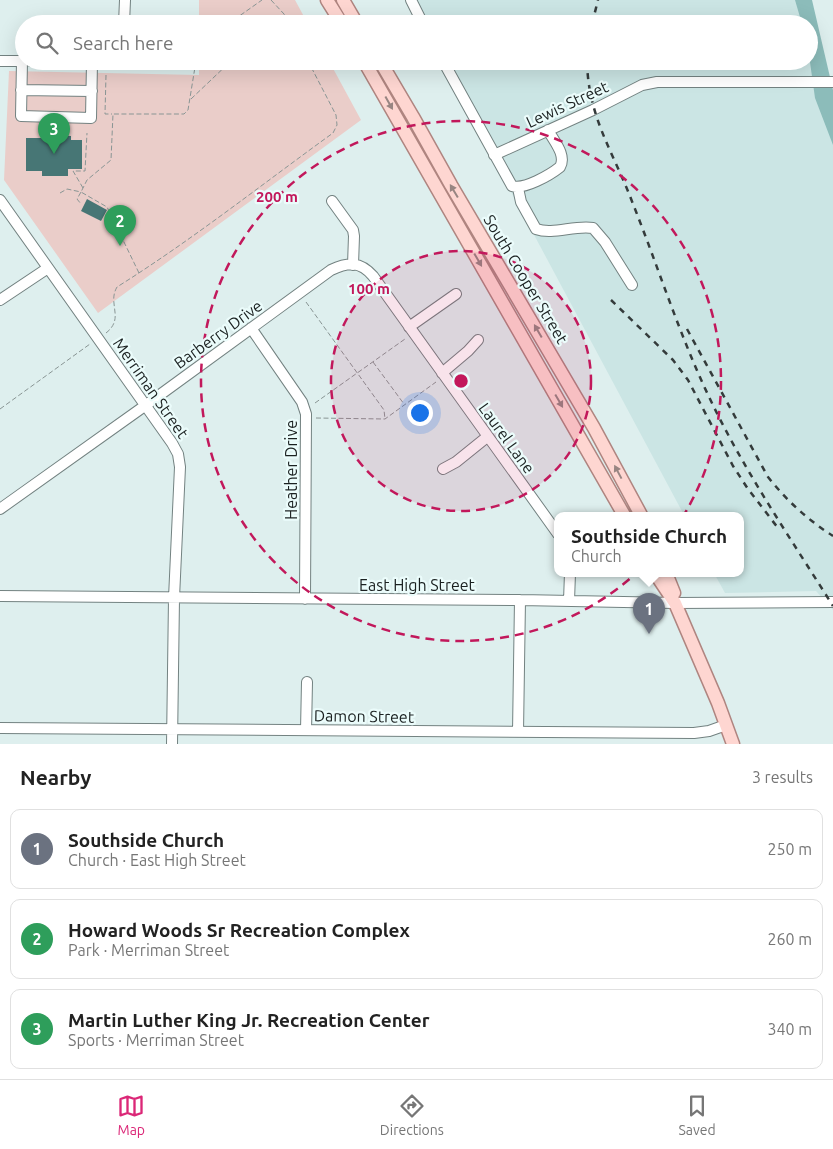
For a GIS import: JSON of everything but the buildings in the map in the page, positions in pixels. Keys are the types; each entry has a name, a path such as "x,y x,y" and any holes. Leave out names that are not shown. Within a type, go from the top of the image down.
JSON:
{"main road":[{"path":"327,0 336,15"},
{"path":"343,0 352,15"},
{"name":"South Cooper Street","path":"369,70 622,512"},
{"name":"South Cooper Street","path":"385,70 451,186 594,428 639,512"},
{"path":"658,577 675,603 733,744"},
{"path":"668,577 673,589 675,603"}],"street":[{"path":"124,15 125,0"},
{"path":"411,0 418,15"},
{"path":"0,61 15,61"},
{"path":"24,70 21,90 21,116 92,118 92,70"},
{"path":"448,70 512,186 518,188 530,184 557,170 562,164 560,152 548,130"},
{"name":"Lewis Street","path":"494,155 593,110 642,85 657,82 833,82"},
{"path":"21,90 92,91"},
{"path":"518,188 521,202 536,230 543,232 582,227 593,228 605,242 632,285"},
{"name":"Merriman Street","path":"0,200 146,405 178,454 180,467 174,598 172,744"},
{"path":"332,201 352,230 356,265"},
{"name":"Barberry Drive","path":"0,509 331,270 343,264 356,265"},
{"name":"Laurel Lane","path":"356,265 373,276 554,529"},
{"path":"0,300 48,268"},
{"path":"409,328 456,294"},
{"name":"Heather Drive","path":"251,328 302,402 306,414 306,599"},
{"path":"442,373 478,340"},
{"path":"443,468 456,462 487,437"},
{"path":"569,601 570,577"},
{"name":"East High Street","path":"0,596 675,603 833,602"},
{"path":"518,732 520,600"},
{"path":"306,730 307,682"},
{"name":"Damon Street","path":"0,728 694,733 709,731 726,725"}],"path":[{"path":"241,15 262,0"},
{"path":"271,0 284,15"},
{"path":"106,75 105,114 184,114 188,110 194,70"},
{"path":"190,100 222,70"},
{"path":"108,331 116,320 114,293 117,287 189,240 232,206 333,133 337,124 336,115 313,70"},
{"path":"81,204 77,199 80,192 91,176 111,160 113,114"},
{"path":"83,188 73,171 85,171 86,132"},
{"path":"60,193 67,189 80,192 107,207 139,273"},
{"path":"306,302 384,410 385,419"},
{"path":"315,403 405,339"},
{"path":"0,409 90,344"},
{"path":"373,362 405,405"},
{"path":"316,418 385,419 436,382"}],"shaded area":[{"path":"199,0 295,0 303,15 199,15"},
{"path":"409,0 797,0 801,15 416,15"},
{"path":"818,69 833,118 833,610 816,591 725,593 716,577 744,577 744,512 682,512 446,70"},
{"path":"199,70 334,70 361,120 98,313 4,180 9,71 199,75"}],"water":[{"path":"795,0 812,0 816,15 799,15"},
{"path":"818,26 833,90 833,145 815,98 811,70 818,70"}],"railway":[{"path":"594,15 598,0"},
{"path":"587,70 592,100 603,135 626,186 700,377 738,454 833,606"},
{"path":"611,300 673,360 688,380 733,466 778,528"},
{"path":"687,329 768,477 798,510 833,536"}],"place":[{"name":"Martin Luther King Jr. Recreation Center","path":"54,154"},
{"name":"Howard Woods Sr Recreation Complex","path":"120,246"},
{"name":"Southside Church","path":"649,634"}]}
